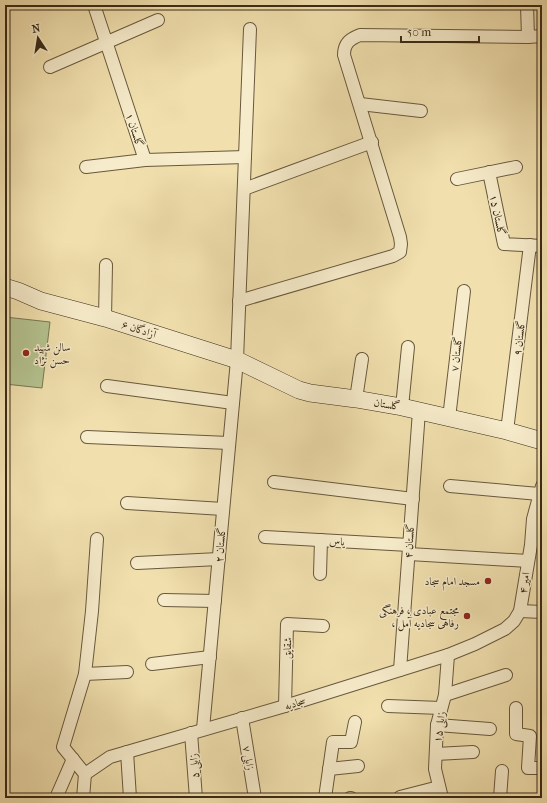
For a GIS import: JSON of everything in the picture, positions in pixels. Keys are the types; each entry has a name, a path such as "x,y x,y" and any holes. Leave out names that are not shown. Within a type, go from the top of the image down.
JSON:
{"street":[{"name":"گلستان ۱","path":"94,5 145,160 245,157"},
{"path":"527,5 528,37"},
{"path":"50,67 158,20"},
{"path":"237,360 250,29"},
{"path":"239,301 393,256 400,252 400,238 344,54 344,49 347,43 360,35 542,36"},
{"path":"360,104 421,112"},
{"path":"244,188 372,142"},
{"path":"86,167 145,160"},
{"path":"457,179 516,167"},
{"name":"گلستان ۱۵","path":"489,172 504,244 536,245"},
{"name":"گلستان ۹","path":"507,431 536,245"},
{"path":"105,318 106,264"},
{"name":"آزادگان ۶","path":"5,287 41,301 105,318 237,360"},
{"name":"گلستان ۷","path":"449,418 464,291"},
{"name":"آزادگان ۶","path":"5,298 16,301 41,301"},
{"path":"402,407 408,347"},
{"path":"356,399 362,359"},
{"name":"گلستان","path":"237,360 298,390 402,407 507,431 542,441"},
{"name":"گلستان ۲","path":"203,729 237,360"},
{"path":"107,386 233,403"},
{"name":"گلستان ۴","path":"400,670 419,411"},
{"path":"87,437 229,443"},
{"path":"274,482 412,499"},
{"path":"450,486 540,490"},
{"name":"امیر ۴","path":"505,629 514,621 520,611 528,561 537,546 533,519 540,490"},
{"path":"127,504 223,509"},
{"name":"یاس","path":"265,537 321,540 528,561"},
{"path":"83,798 85,774 63,747 85,674 92,611 97,539"},
{"path":"320,574 321,540"},
{"path":"136,563 219,560"},
{"path":"164,600 215,601"},
{"path":"520,611 542,612"},
{"name":"شقایق","path":"285,706 287,624 323,626"},
{"name":"سجادیه","path":"85,774 110,757 285,706 448,655 505,629"},
{"name":"زابلی ۱۵","path":"440,793 435,769 437,725 445,695 448,655"},
{"path":"152,664 210,657"},
{"path":"85,674 127,672"},
{"path":"445,695 506,675"},
{"path":"388,706 441,708"},
{"path":"516,708 516,734 530,736 528,768 542,768"},
{"name":"زابلی ۷","path":"242,718 255,798"},
{"path":"325,798 333,742 351,742 355,722"},
{"path":"437,725 490,729"},
{"name":"زابلی ۵","path":"191,733 196,798"},
{"path":"127,752 130,798"},
{"path":"436,754 473,752"},
{"path":"56,798 73,759"},
{"path":"329,769 358,766"},
{"path":"500,798 502,771"},
{"path":"400,797 440,793"}],"green space":[{"name":"سالن شهید حسن نژاد","path":"5,317 50,322 42,388 5,384"}],"place":[{"name":"سالن شهید حسن نژاد","path":"26,353"},
{"name":"مسجد امام سجاد","path":"488,581"},
{"name":"مجتمع عبادی ، فرهنگی ، رفاهی سجادیه آمل","path":"467,616"}]}
